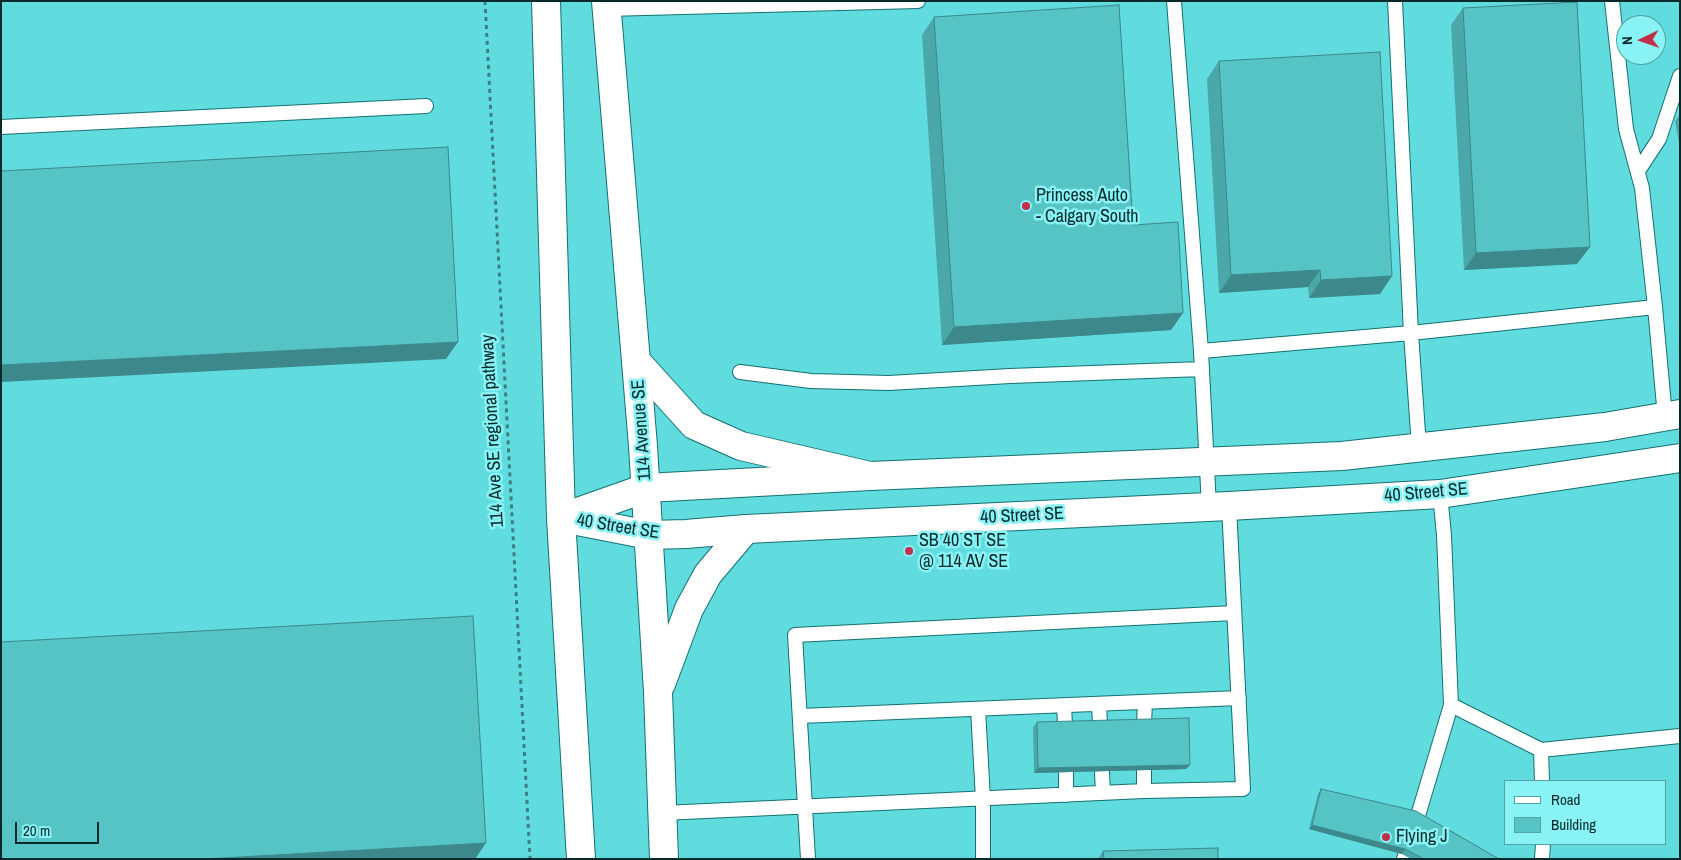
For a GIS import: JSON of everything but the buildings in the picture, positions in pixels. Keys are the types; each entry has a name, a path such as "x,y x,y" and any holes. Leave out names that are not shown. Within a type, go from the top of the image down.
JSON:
{"street":[{"path":"546,1 561,518 581,859"},
{"name":"114 Avenue SE","path":"606,5 646,488 658,692 664,859"},
{"path":"637,362 694,425 741,446 870,476"},
{"name":"40 Street SE","path":"561,518 646,488 870,476 1342,456 1605,427 1673,415"},
{"name":"40 Street SE","path":"561,518 649,535 1219,506 1440,494 1680,458"},
{"path":"658,692 689,609 708,574 746,529"}],"lane":[{"path":"606,5 918,1"},
{"path":"662,813 1066,794 1243,788 1234,614 1219,506 1207,462 1201,351 1174,1"},
{"path":"1395,1 1410,333 1419,447"},
{"path":"1612,1 1626,129 1642,188 1655,307 1673,415"},
{"path":"1638,171 1659,139 1680,76"},
{"path":"1,126 426,106"},
{"path":"1201,351 1410,333 1655,307"},
{"path":"740,372 811,381 889,383 1010,376 1202,369"},
{"path":"1417,818 1450,705 1444,535 1440,494"},
{"path":"808,859 795,635 1234,614"},
{"path":"800,716 1239,698"},
{"path":"1144,724 1145,702"},
{"path":"1099,704 1100,725"},
{"path":"1064,705 1065,726"},
{"path":"1450,705 1541,750 1680,736"},
{"path":"978,709 983,799 983,859"},
{"path":"1541,750 1542,780"},
{"path":"1144,770 1144,791"},
{"path":"1066,772 1066,794"},
{"path":"1102,772 1103,793"},
{"path":"1542,859 1543,845"}],"path":[{"name":"114 Ave SE regional pathway","path":"485,1 530,859"}],"shaded area":[{"path":"1,1 1680,1 1680,859 1,859"}],"place":[{"name":"Princess Auto - Calgary South","path":"1026,206"},
{"name":"SB 40 ST SE @ 114 AV SE","path":"909,551"},
{"name":"Flying J","path":"1386,837"}]}
